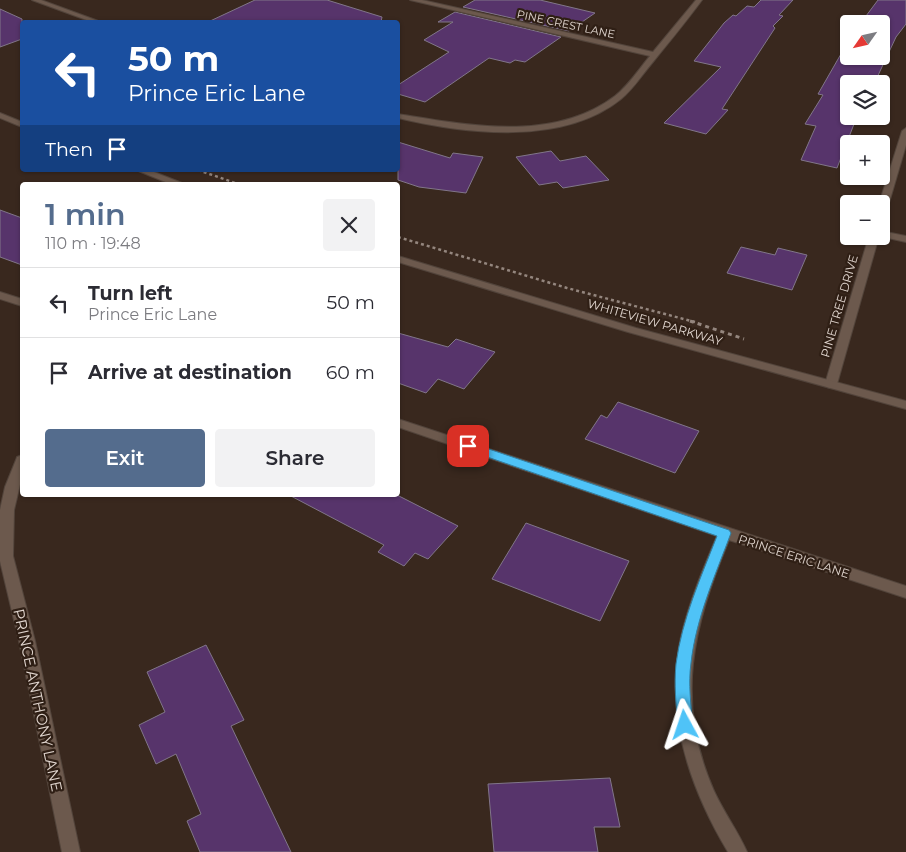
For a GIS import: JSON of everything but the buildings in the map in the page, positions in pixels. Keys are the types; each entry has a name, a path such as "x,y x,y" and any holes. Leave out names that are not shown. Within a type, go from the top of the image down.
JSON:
{"street":[{"path":"35,0 91,20"},
{"name":"PINE CREST LANE","path":"413,0 656,55"},
{"path":"400,116 443,126 480,130 520,129 561,122 588,114 610,103 630,85 699,0"},
{"path":"0,116 20,124"},
{"path":"886,195 906,131"},
{"path":"146,172 174,182"},
{"path":"890,236 906,239"},
{"name":"PINE TREE DRIVE","path":"830,384 871,245"},
{"name":"WHITEVIEW PARKWAY","path":"400,260 632,330 906,405"},
{"path":"0,295 20,301"},
{"name":"PRINCE ERIC LANE","path":"400,424 906,592"},
{"name":"PRINCE ANTHONY LANE","path":"20,465 12,487 7,510 6,556 27,641 71,852"},
{"path":"725,533 697,605 683,664 682,693 685,725 693,757 704,788 738,852"}],"path":[{"path":"204,172 232,182"},
{"path":"400,237 567,288 706,325 751,343"}],"route":[{"path":"468,446 725,533 697,605 688,636 683,664 682,693 685,725"}]}
